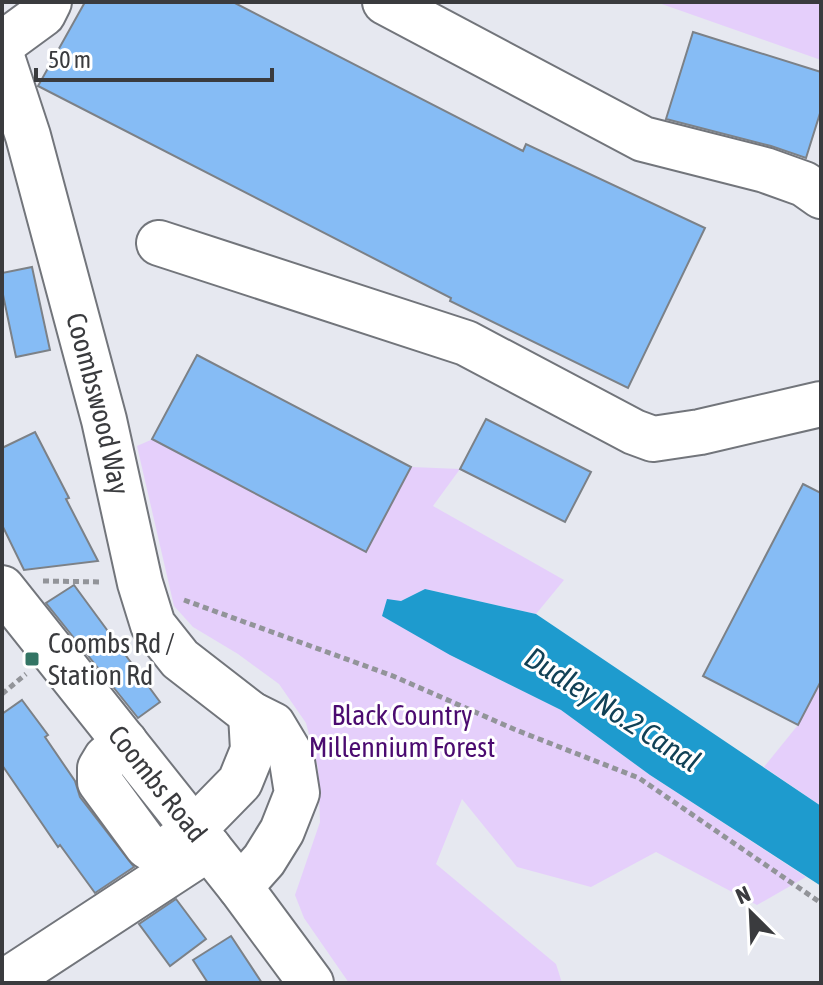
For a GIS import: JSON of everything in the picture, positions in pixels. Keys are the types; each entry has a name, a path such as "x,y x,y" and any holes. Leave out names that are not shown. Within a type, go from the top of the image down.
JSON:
{"street":[{"path":"2,44 43,14 49,2"},
{"path":"385,2 643,139 765,170 804,184 821,196"},
{"name":"Coombswood Way","path":"2,57 28,136 104,420 140,583 153,625 180,659 251,714 273,725 291,755 297,793 282,831 264,860 240,887"},
{"path":"159,243 466,343 634,432 653,439 700,432 821,404"},
{"name":"Coombs Road","path":"22,584 125,742 240,887 311,983"},
{"path":"9,983 12,977 202,839 240,782 253,750 251,714"}],"path":[{"path":"22,584 140,583 393,676 516,730 639,778 821,903"}],"green space":[{"path":"656,2 821,2 821,60"},
{"name":"Black Country Millennium Forest","path":"153,439 366,552 411,467 460,469 433,506 564,580 536,614 425,589 401,601 450,655 561,710 650,775 806,877 757,905 656,852 591,887 517,867 462,799 436,864 556,964 562,983 349,983 304,918 295,895 320,822 318,768 306,723 279,684 193,627 174,606 137,446"},
{"path":"821,681 821,806 764,767 798,725"}],"water":[{"name":"Dudley No.2 Canal","path":"425,589 536,614 821,806 821,886 650,775 561,710 450,655 382,616 387,599 401,601"}],"building":[{"path":"85,2 233,2 523,151 526,144 705,228 628,388 450,301 451,298 38,86"},
{"path":"693,32 821,72 821,110 806,158 666,119"},
{"path":"32,267 50,350 16,357 2,290 2,273"},
{"path":"197,355 411,467 366,552 152,439"},
{"path":"486,419 591,472 565,522 460,469"},
{"path":"35,432 98,561 24,570 2,525 2,448"},
{"path":"803,484 821,493 821,681 798,725 703,676"},
{"path":"74,585 160,702 138,718 46,603"},
{"path":"22,700 48,735 45,737 75,781 80,797 134,867 95,893 60,845 58,847 2,765 2,714"},
{"path":"176,899 206,939 170,966 139,924"},
{"path":"231,936 262,983 208,983 193,960"}],"place":[{"name":"Coombs Rd / Station Rd","path":"32,659"}]}
